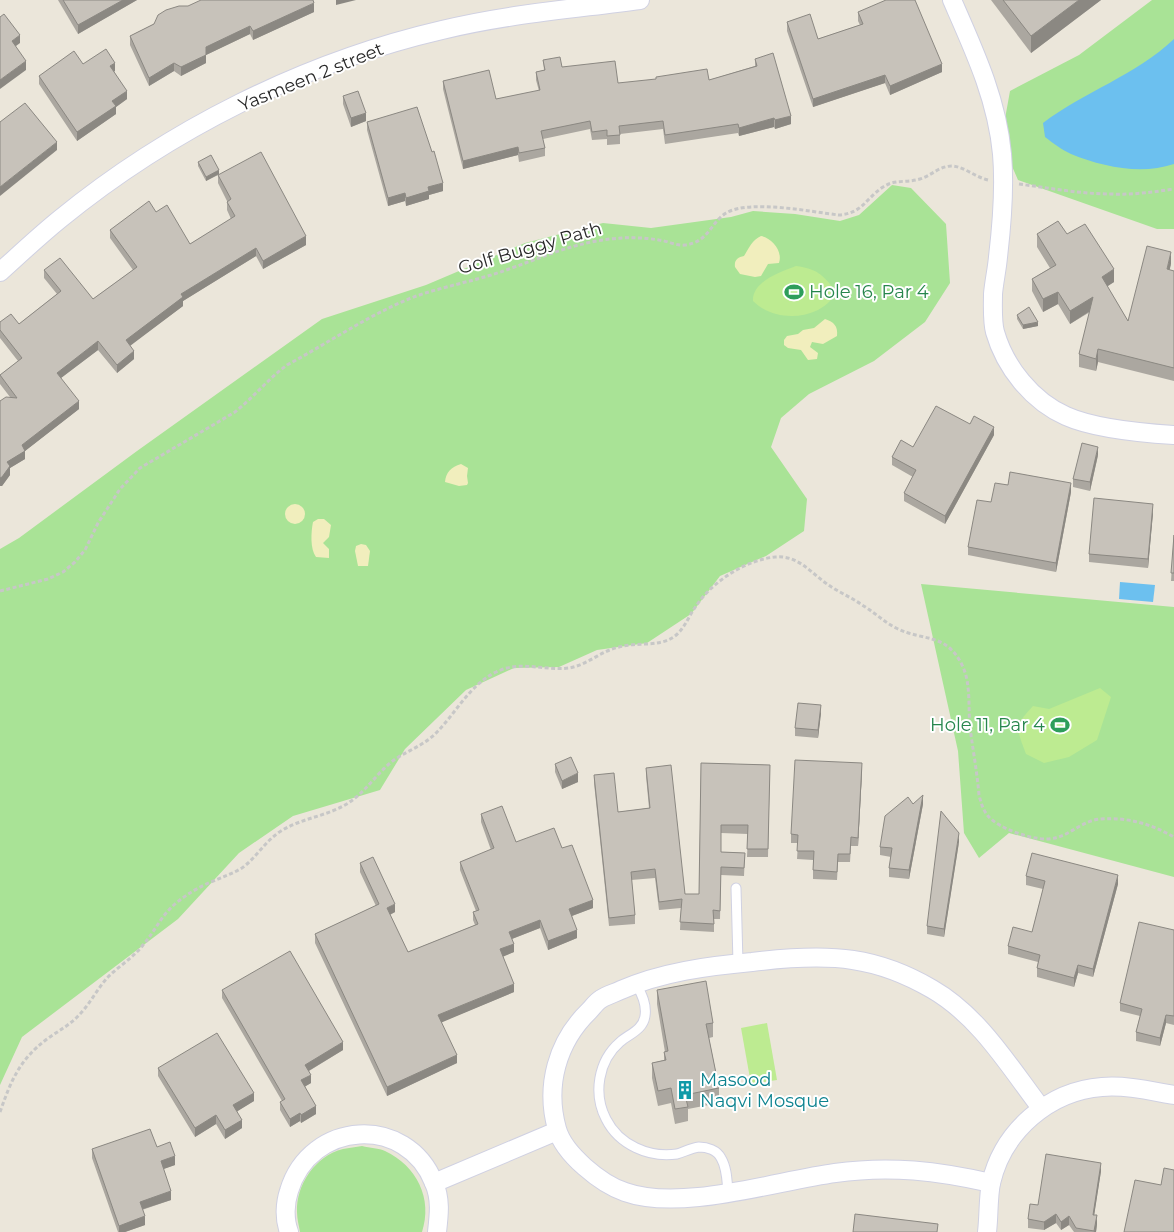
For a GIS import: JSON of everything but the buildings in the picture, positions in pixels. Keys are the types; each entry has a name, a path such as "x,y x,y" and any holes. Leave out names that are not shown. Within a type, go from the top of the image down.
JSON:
{"street":[{"name":"Yasmeen 2 street","path":"0,272 60,219 146,157 239,105 287,82 387,45 441,30 541,11 640,0"},
{"path":"952,0 982,68 991,95 1002,153 1004,182 1002,219 993,293 994,331 1009,366 1034,395 1066,416 1102,426 1174,436"},
{"path":"991,1183 953,1174 914,1169 875,1169 836,1172 685,1198 654,1199 624,1192 597,1177 574,1157 557,1132 551,1095 558,1058 575,1025 601,998 636,983 678,972 738,963 812,958 854,960 895,971 933,990 967,1015 995,1047 1041,1108"},
{"path":"987,1232 991,1183 1002,1153 1018,1128 1041,1108 1068,1094 1102,1087 1129,1088 1174,1095"},
{"path":"434,1183 557,1132"},
{"path":"289,1232 286,1201 293,1177 308,1156 328,1142 353,1134 378,1136 402,1145 421,1161 434,1183 440,1208 436,1232"}],"lane":[{"path":"736,888 738,963"},
{"path":"636,983 643,998 645,1016 642,1024 636,1031 619,1042 606,1059 599,1079 599,1100 606,1120 619,1137 636,1149 656,1155 678,1154 697,1147 715,1151 721,1157 724,1165 728,1192"}],"path":[{"name":"Golf Buggy Path","path":"0,591 48,580 62,572 75,562 85,550 98,523 120,489 140,468 236,412 246,404 264,383 287,364 380,313 410,299 457,283 496,274 538,256 585,243 623,238 662,240 673,244 697,242 707,235 719,218 735,210 770,207 838,215 847,214 863,207 881,188 889,184 921,179 943,167 961,168 985,179 1068,191 1137,194 1174,189"},
{"path":"0,1112 9,1085 25,1059 37,1047 73,1021 82,1012 103,983 142,947 157,923 177,902 201,886 244,866 266,842 291,825 334,811 357,797 384,768 434,735 485,678 506,668 517,666 575,667 608,650 621,646 634,643 659,643 670,640 679,632 700,600 718,581 740,568 774,557 798,561 829,586 889,624 901,630 939,640 949,648 963,668 967,680 970,728 979,795 984,810 994,822 1004,828 1048,840 1064,835 1084,822 1113,818 1147,824 1174,837"}],"green space":[{"path":"1152,0 1174,0 1174,229 1157,229 1018,180 1001,141 1010,91 1079,55"},
{"path":"892,185 911,188 946,224 950,283 925,322 874,361 809,394 781,418 771,447 807,499 804,531 766,556 720,576 691,614 647,643 597,650 559,667 514,668 466,690 405,749 380,790 293,816 239,853 178,919 22,1037 0,1085 0,549 19,538 322,319 426,285 525,243 603,223 651,228 731,217 753,211 795,214 840,221 859,215"},
{"name":"Hole 16, Par 4","path":"796,266 819,273 835,290 832,299 827,304 810,313 784,316 768,311 753,301 757,288 762,283 776,274"},
{"path":"921,584 1174,607 1174,877 1009,833 979,858 964,833 958,751"},
{"name":"Hole 11, Par 4","path":"1100,688 1111,697 1097,740 1069,757 1044,763 1026,754 1020,739 1019,729 1022,719 1033,706 1049,709"},
{"path":"767,1023 777,1080 751,1084 741,1028"},
{"path":"362,1146 380,1149 396,1157 414,1175 424,1196 425,1220 422,1232 300,1232 297,1215 298,1202 300,1192 309,1173 324,1158 333,1153 343,1149"}],"sand":[{"path":"761,236 769,239 776,246 780,258 779,263 768,264 761,276 755,277 740,274 735,267 736,261 744,256 753,242"},
{"path":"825,319 835,325 837,336 823,344 812,342 810,347 818,353 817,359 808,360 801,350 788,348 784,345 784,340 787,336 814,328"},
{"path":"461,464 468,468 467,485 459,486 445,482 450,470"},
{"path":"295,504 302,507 305,514 302,521 295,524 288,521 285,514 288,507"},
{"path":"318,519 324,519 331,525 329,537 323,543 329,549 329,558 316,557 314,554 311,535 313,522"},
{"path":"366,545 370,551 368,566 358,566 355,551 356,546"}],"water":[{"path":"1174,39 1174,164 1148,169 1109,166 1071,154 1045,137 1043,123 1075,102 1143,63"},
{"path":"1120,582 1155,585 1153,602 1119,599"}],"place":[{"name":"Hole 16, Par 4","path":"794,292"},
{"name":"Hole 11, Par 4","path":"1060,725"},
{"name":"Masood Naqvi Mosque","path":"685,1090"}]}
